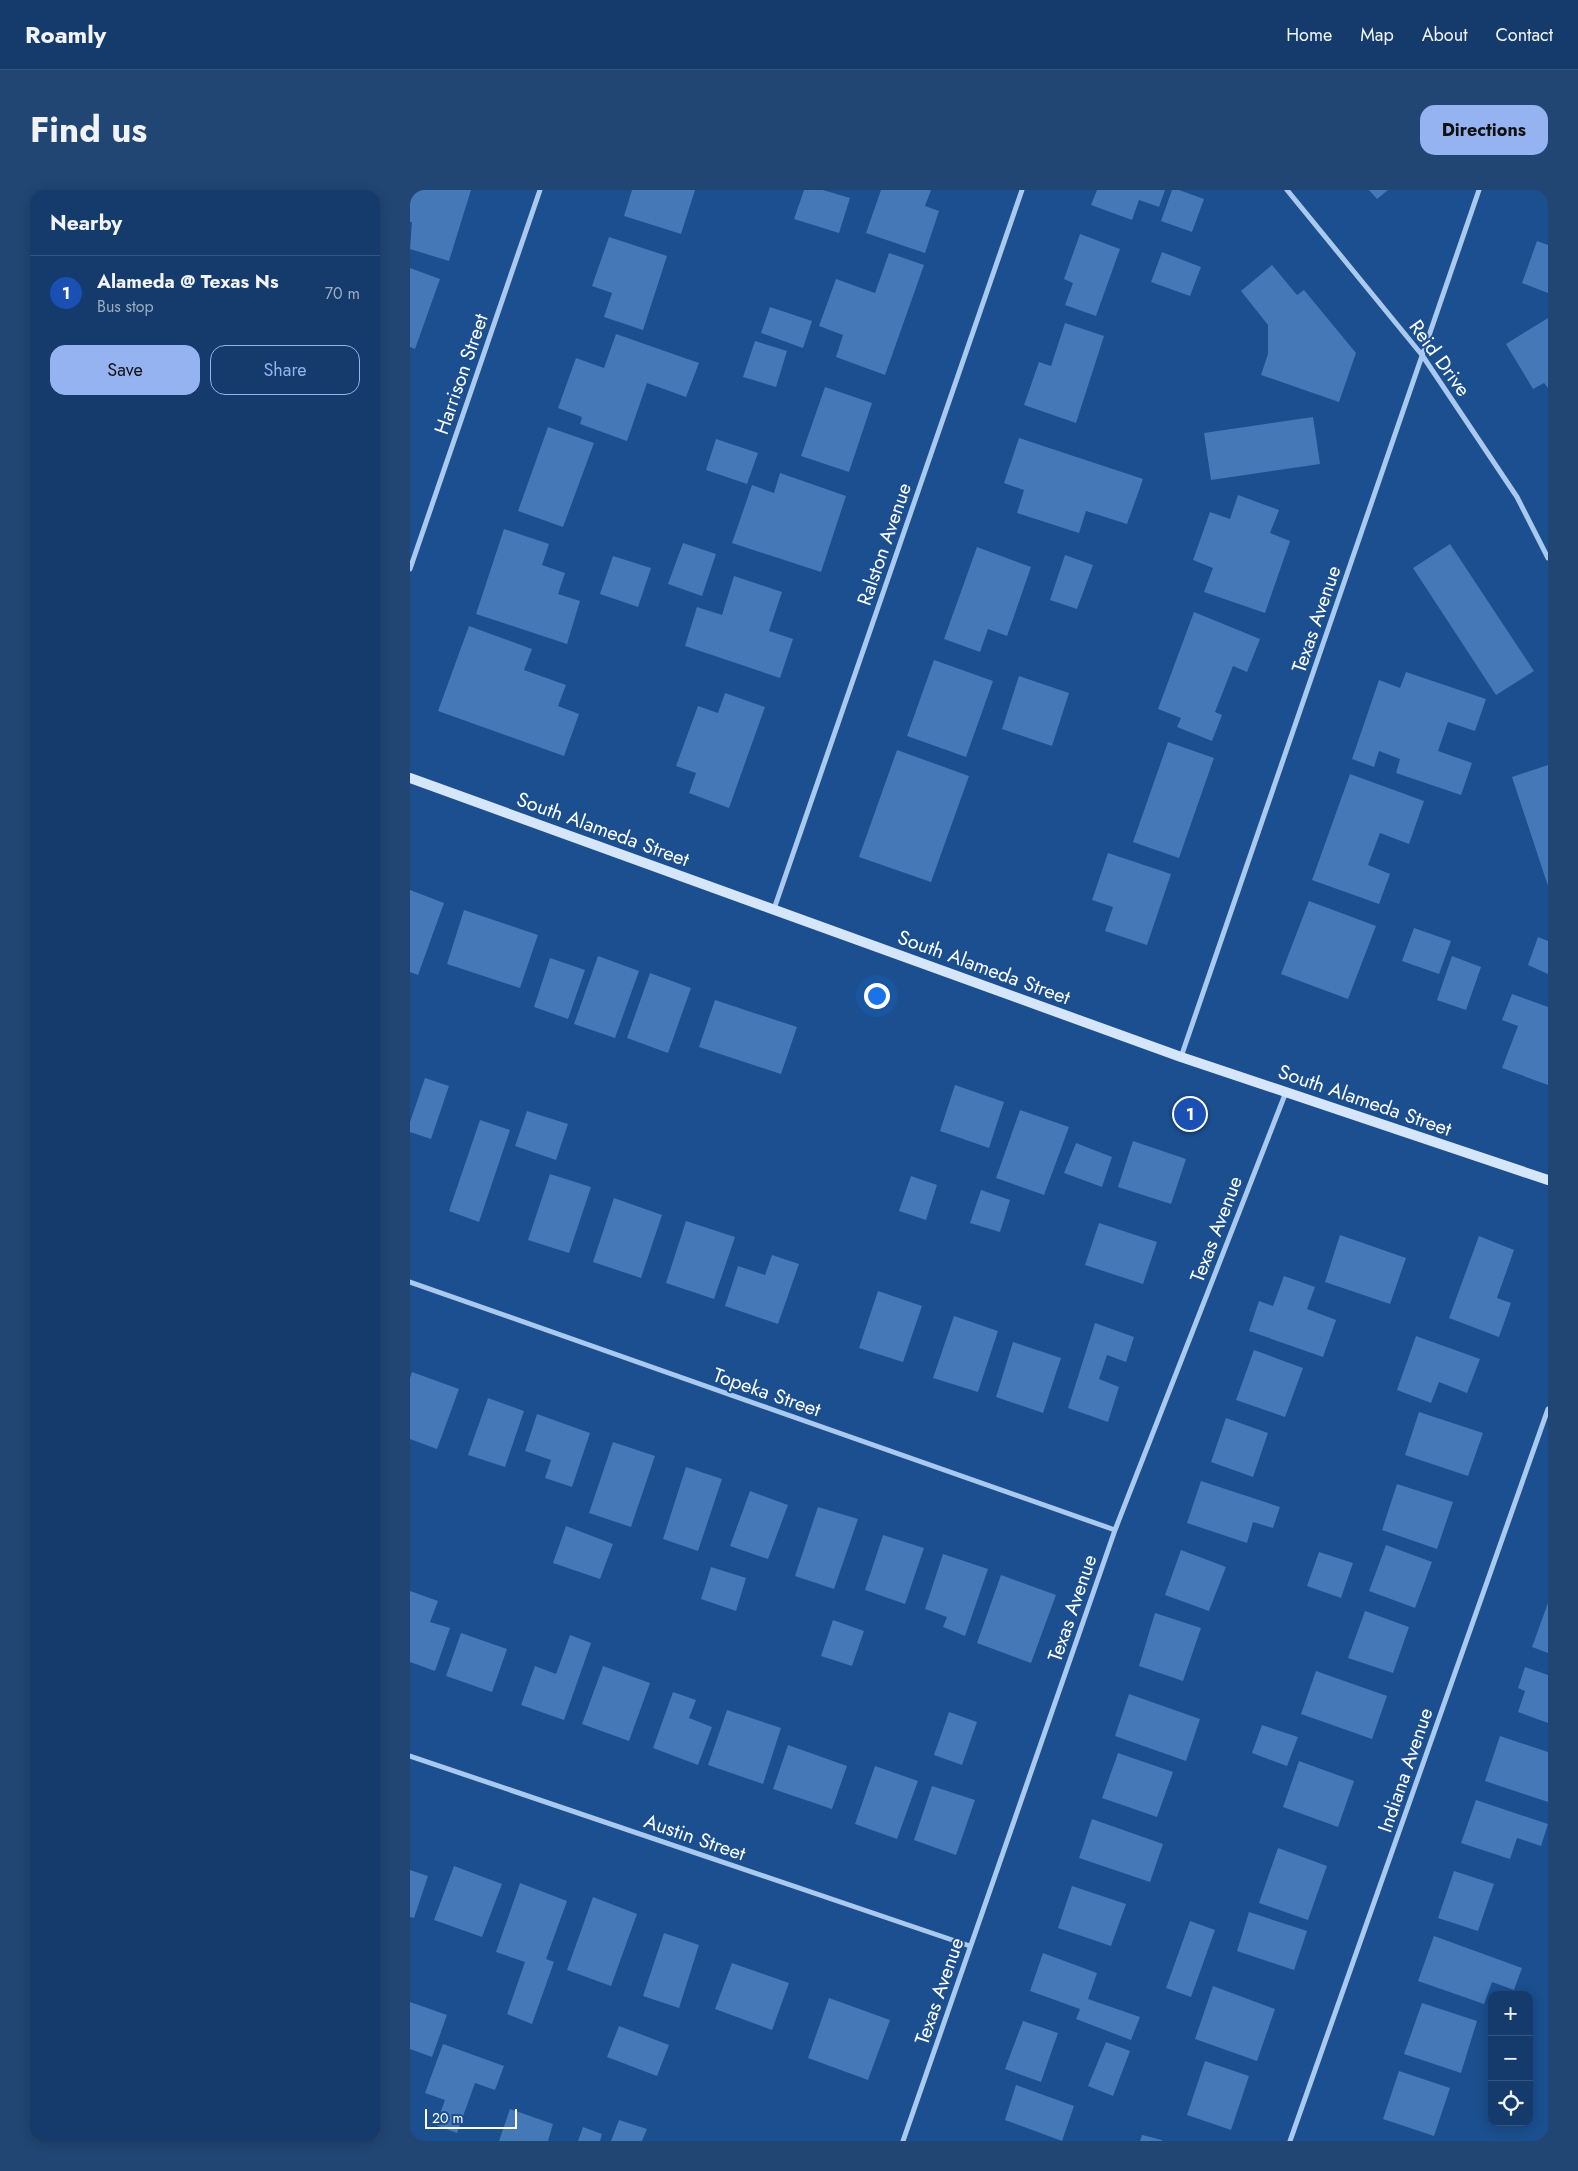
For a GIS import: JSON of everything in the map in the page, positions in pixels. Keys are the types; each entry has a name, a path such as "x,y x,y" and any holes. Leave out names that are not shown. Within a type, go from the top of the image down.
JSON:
{"main road":[{"name":"South Alameda Street","path":"410,778 1181,1057 1548,1180"}],"street":[{"name":"Harrison Street","path":"410,569 540,190"},
{"name":"Ralston Avenue","path":"774,909 1022,190"},
{"name":"Reid Drive","path":"1287,190 1422,355 1517,497 1548,558"},
{"name":"Texas Avenue","path":"1181,1057 1479,190"},
{"name":"Texas Avenue","path":"903,2141 1115,1530 1286,1092"},
{"name":"Topeka Street","path":"410,1282 1115,1530"},
{"name":"Indiana Avenue","path":"1290,2141 1548,1409"},
{"name":"Austin Street","path":"410,1756 970,1946"}],"building":[{"path":"410,190 471,190 449,261 410,249 412,222 410,222"},
{"path":"632,190 695,190 681,234 624,216"},
{"path":"804,190 823,190 850,198 839,233 794,219"},
{"path":"881,190 931,190 925,206 939,211 925,253 866,233"},
{"path":"1097,190 1165,190 1159,207 1139,200 1132,220 1091,205"},
{"path":"1172,190 1179,190 1204,199 1192,232 1161,221"},
{"path":"1369,190 1388,190 1377,199"},
{"path":"1080,234 1120,249 1096,316 1065,305 1073,283 1064,279"},
{"path":"609,237 667,256 643,330 604,317 612,293 592,286"},
{"path":"1537,241 1548,245 1548,293 1522,283"},
{"path":"1162,252 1201,267 1190,296 1151,282"},
{"path":"889,253 924,265 885,375 836,357 843,335 819,326 836,279 875,293"},
{"path":"1272,265 1297,295 1304,290 1356,353 1339,402 1261,375 1268,354 1268,325 1241,291"},
{"path":"410,268 440,279 415,349 410,347"},
{"path":"770,307 812,321 803,348 761,333"},
{"path":"1548,318 1548,388 1544,383 1533,389 1506,344"},
{"path":"1065,323 1104,336 1076,423 1024,405 1039,362 1051,366"},
{"path":"616,334 699,363 686,397 647,383 627,441 580,424 582,417 558,408 576,358 604,368"},
{"path":"755,341 787,351 776,387 743,377"},
{"path":"825,387 872,403 849,472 801,456"},
{"path":"1313,417 1320,464 1211,480 1204,433"},
{"path":"548,427 594,443 563,527 518,511"},
{"path":"1019,438 1143,479 1127,524 1086,511 1079,533 1017,513 1024,490 1004,483"},
{"path":"716,439 758,453 747,484 706,470"},
{"path":"780,473 846,496 821,572 732,543 752,485 774,493"},
{"path":"1238,495 1279,510 1270,533 1290,541 1265,613 1204,592 1213,568 1193,560 1210,512 1230,519"},
{"path":"504,529 549,544 542,565 565,573 558,594 580,601 567,644 476,614"},
{"path":"683,543 716,554 702,596 668,584"},
{"path":"1450,544 1534,671 1496,695 1413,568"},
{"path":"977,547 1031,567 1007,636 988,629 980,652 944,639"},
{"path":"1065,555 1093,565 1077,609 1050,600"},
{"path":"613,556 651,568 638,607 600,594"},
{"path":"734,576 782,592 769,631 793,639 780,678 685,646 697,607 722,615"},
{"path":"1194,612 1260,639 1247,672 1233,666 1215,712 1222,715 1212,741 1177,727 1181,718 1158,709"},
{"path":"469,626 532,649 524,670 566,685 558,706 579,714 564,756 438,711"},
{"path":"934,660 993,681 966,757 907,736"},
{"path":"1406,672 1486,699 1475,731 1448,722 1438,751 1472,763 1461,795 1396,773 1400,759 1379,751 1374,767 1352,759 1379,680 1400,688"},
{"path":"1019,676 1069,693 1052,746 1002,729"},
{"path":"725,693 765,707 729,808 689,793 696,773 676,766 698,706 718,713"},
{"path":"1168,742 1214,758 1179,858 1133,842"},
{"path":"897,750 969,776 931,882 859,857"},
{"path":"1548,765 1548,886 1512,777"},
{"path":"1350,774 1424,801 1409,844 1380,833 1368,865 1390,874 1379,904 1312,880"},
{"path":"1108,853 1171,874 1147,945 1105,931 1113,907 1092,900"},
{"path":"410,890 444,903 418,975 410,972"},
{"path":"1309,901 1376,926 1348,999 1281,974"},
{"path":"464,910 538,935 520,988 447,964"},
{"path":"1414,928 1451,941 1439,974 1402,961"},
{"path":"1538,937 1548,941 1548,974 1528,965"},
{"path":"598,956 639,971 615,1038 574,1024"},
{"path":"1452,956 1481,967 1466,1010 1437,1000"},
{"path":"550,958 585,970 568,1019 534,1007"},
{"path":"650,973 691,988 668,1053 627,1038"},
{"path":"1512,994 1548,1007 1548,1085 1502,1068 1518,1026 1502,1020"},
{"path":"715,1000 797,1027 781,1074 699,1047"},
{"path":"425,1078 449,1086 431,1139 410,1132 410,1122"},
{"path":"955,1085 1004,1102 989,1148 940,1131"},
{"path":"1020,1110 1069,1127 1044,1195 996,1178"},
{"path":"527,1111 568,1124 556,1160 515,1146"},
{"path":"480,1120 510,1130 479,1222 449,1211"},
{"path":"1133,1141 1186,1159 1171,1204 1118,1187"},
{"path":"1076,1143 1112,1157 1102,1187 1064,1173"},
{"path":"550,1174 591,1187 569,1253 528,1240"},
{"path":"911,1176 937,1185 926,1220 899,1211"},
{"path":"981,1190 1010,1200 1000,1232 970,1223"},
{"path":"614,1198 662,1215 641,1278 593,1262"},
{"path":"686,1221 735,1237 714,1299 666,1283"},
{"path":"1099,1223 1157,1242 1143,1284 1085,1265"},
{"path":"1340,1235 1406,1258 1390,1304 1325,1282"},
{"path":"1479,1236 1514,1250 1497,1298 1511,1303 1499,1337 1449,1318"},
{"path":"772,1255 799,1264 778,1324 725,1306 738,1266 765,1275"},
{"path":"1284,1276 1315,1287 1307,1309 1336,1320 1323,1357 1249,1331 1259,1301 1273,1306"},
{"path":"878,1291 922,1306 903,1362 859,1348"},
{"path":"954,1316 998,1331 978,1392 933,1378"},
{"path":"1095,1323 1134,1337 1126,1362 1107,1355 1099,1379 1119,1387 1108,1422 1068,1408"},
{"path":"1416,1336 1480,1359 1467,1393 1439,1382 1431,1403 1397,1390"},
{"path":"1013,1342 1061,1358 1043,1413 996,1397"},
{"path":"1254,1350 1303,1368 1285,1417 1236,1400"},
{"path":"412,1372 459,1389 437,1449 410,1439 410,1378"},
{"path":"488,1398 524,1411 505,1467 468,1455"},
{"path":"1419,1412 1483,1433 1468,1476 1405,1455"},
{"path":"537,1414 590,1433 572,1487 545,1478 551,1460 525,1451"},
{"path":"1226,1418 1268,1433 1253,1477 1211,1462"},
{"path":"613,1442 655,1456 631,1527 589,1513"},
{"path":"686,1467 722,1479 698,1551 663,1539"},
{"path":"1201,1481 1280,1507 1273,1528 1253,1522 1247,1543 1187,1523"},
{"path":"1397,1484 1453,1502 1437,1549 1382,1530"},
{"path":"750,1491 788,1505 768,1559 730,1546"},
{"path":"818,1507 858,1519 834,1589 795,1576"},
{"path":"566,1526 613,1544 600,1579 553,1563"},
{"path":"883,1535 924,1548 905,1604 865,1590"},
{"path":"1386,1545 1432,1562 1415,1608 1369,1591"},
{"path":"1181,1550 1226,1567 1209,1611 1165,1595"},
{"path":"1319,1552 1353,1563 1341,1598 1307,1586"},
{"path":"943,1554 988,1569 965,1636 943,1627 947,1617 925,1609"},
{"path":"711,1567 746,1578 736,1611 701,1599"},
{"path":"1001,1575 1056,1595 1031,1663 977,1643"},
{"path":"410,1591 438,1601 430,1622 450,1628 435,1671 410,1662"},
{"path":"1548,1603 1548,1653 1532,1647"},
{"path":"1365,1611 1409,1627 1393,1673 1348,1658"},
{"path":"1155,1613 1201,1628 1183,1681 1139,1666"},
{"path":"833,1620 864,1631 852,1666 821,1656"},
{"path":"461,1633 507,1649 492,1692 446,1676"},
{"path":"570,1635 591,1643 564,1720 521,1705 535,1666 556,1674"},
{"path":"603,1666 650,1683 629,1741 582,1724"},
{"path":"1525,1667 1548,1675 1548,1723 1518,1712 1525,1691 1518,1688"},
{"path":"1316,1671 1387,1696 1372,1739 1301,1714"},
{"path":"673,1692 696,1700 689,1718 712,1727 698,1765 653,1748"},
{"path":"1129,1694 1200,1719 1186,1761 1115,1736"},
{"path":"727,1710 781,1728 763,1784 708,1765"},
{"path":"949,1712 977,1722 962,1765 934,1755"},
{"path":"1262,1725 1298,1737 1287,1766 1252,1753"},
{"path":"1500,1736 1548,1752 1548,1802 1485,1781"},
{"path":"788,1745 847,1766 832,1809 773,1789"},
{"path":"1118,1753 1173,1772 1157,1817 1102,1798"},
{"path":"1299,1761 1354,1781 1338,1827 1283,1807"},
{"path":"875,1766 918,1781 897,1839 855,1824"},
{"path":"932,1786 975,1800 956,1855 914,1840"},
{"path":"1476,1800 1548,1824 1541,1846 1517,1838 1510,1859 1461,1843"},
{"path":"1092,1819 1163,1844 1150,1882 1079,1858"},
{"path":"1278,1848 1327,1866 1308,1920 1259,1903"},
{"path":"454,1866 502,1884 482,1937 434,1920"},
{"path":"410,1870 428,1876 414,1918 410,1917"},
{"path":"1454,1871 1494,1884 1478,1931 1438,1918"},
{"path":"520,1883 567,1901 546,1959 554,1962 532,2024 507,2014 525,1962 496,1952"},
{"path":"1072,1886 1126,1904 1111,1946 1058,1928"},
{"path":"593,1897 637,1914 611,1986 567,1970"},
{"path":"1249,1912 1307,1931 1294,1970 1237,1951"},
{"path":"1190,1921 1215,1930 1191,1997 1166,1988"},
{"path":"664,1933 699,1945 679,2008 643,1996"},
{"path":"1434,1936 1522,1968 1514,1990 1492,1982 1484,2004 1418,1981"},
{"path":"1043,1953 1097,1973 1088,1999 1140,2017 1131,2040 1076,2019 1080,2009 1030,1991"},
{"path":"732,1963 789,1983 772,2030 715,2009"},
{"path":"1213,1986 1275,2009 1257,2061 1195,2039"},
{"path":"829,1998 890,2020 868,2080 808,2058"},
{"path":"410,2002 447,2015 432,2057 410,2049"},
{"path":"1422,2003 1477,2021 1461,2073 1404,2054"},
{"path":"1023,2021 1058,2033 1041,2082 1005,2069"},
{"path":"619,2026 669,2045 657,2076 607,2057"},
{"path":"1106,2042 1130,2051 1113,2096 1088,2086"},
{"path":"443,2044 504,2066 495,2090 475,2083 457,2133 436,2125 445,2100 425,2093"},
{"path":"1205,2061 1249,2076 1231,2130 1187,2115"},
{"path":"1399,2071 1450,2088 1434,2136 1383,2119"},
{"path":"1016,2085 1074,2106 1062,2141 1005,2120"},
{"path":"510,2109 553,2124 548,2141 499,2141"},
{"path":"619,2120 647,2129 642,2141 611,2141"},
{"path":"583,2127 602,2134 600,2141 578,2141"},
{"path":"1142,2135 1162,2140 1162,2141 1140,2141"}],"place":[{"name":"Alameda @ Texas Ns","path":"1190,1114"}]}
